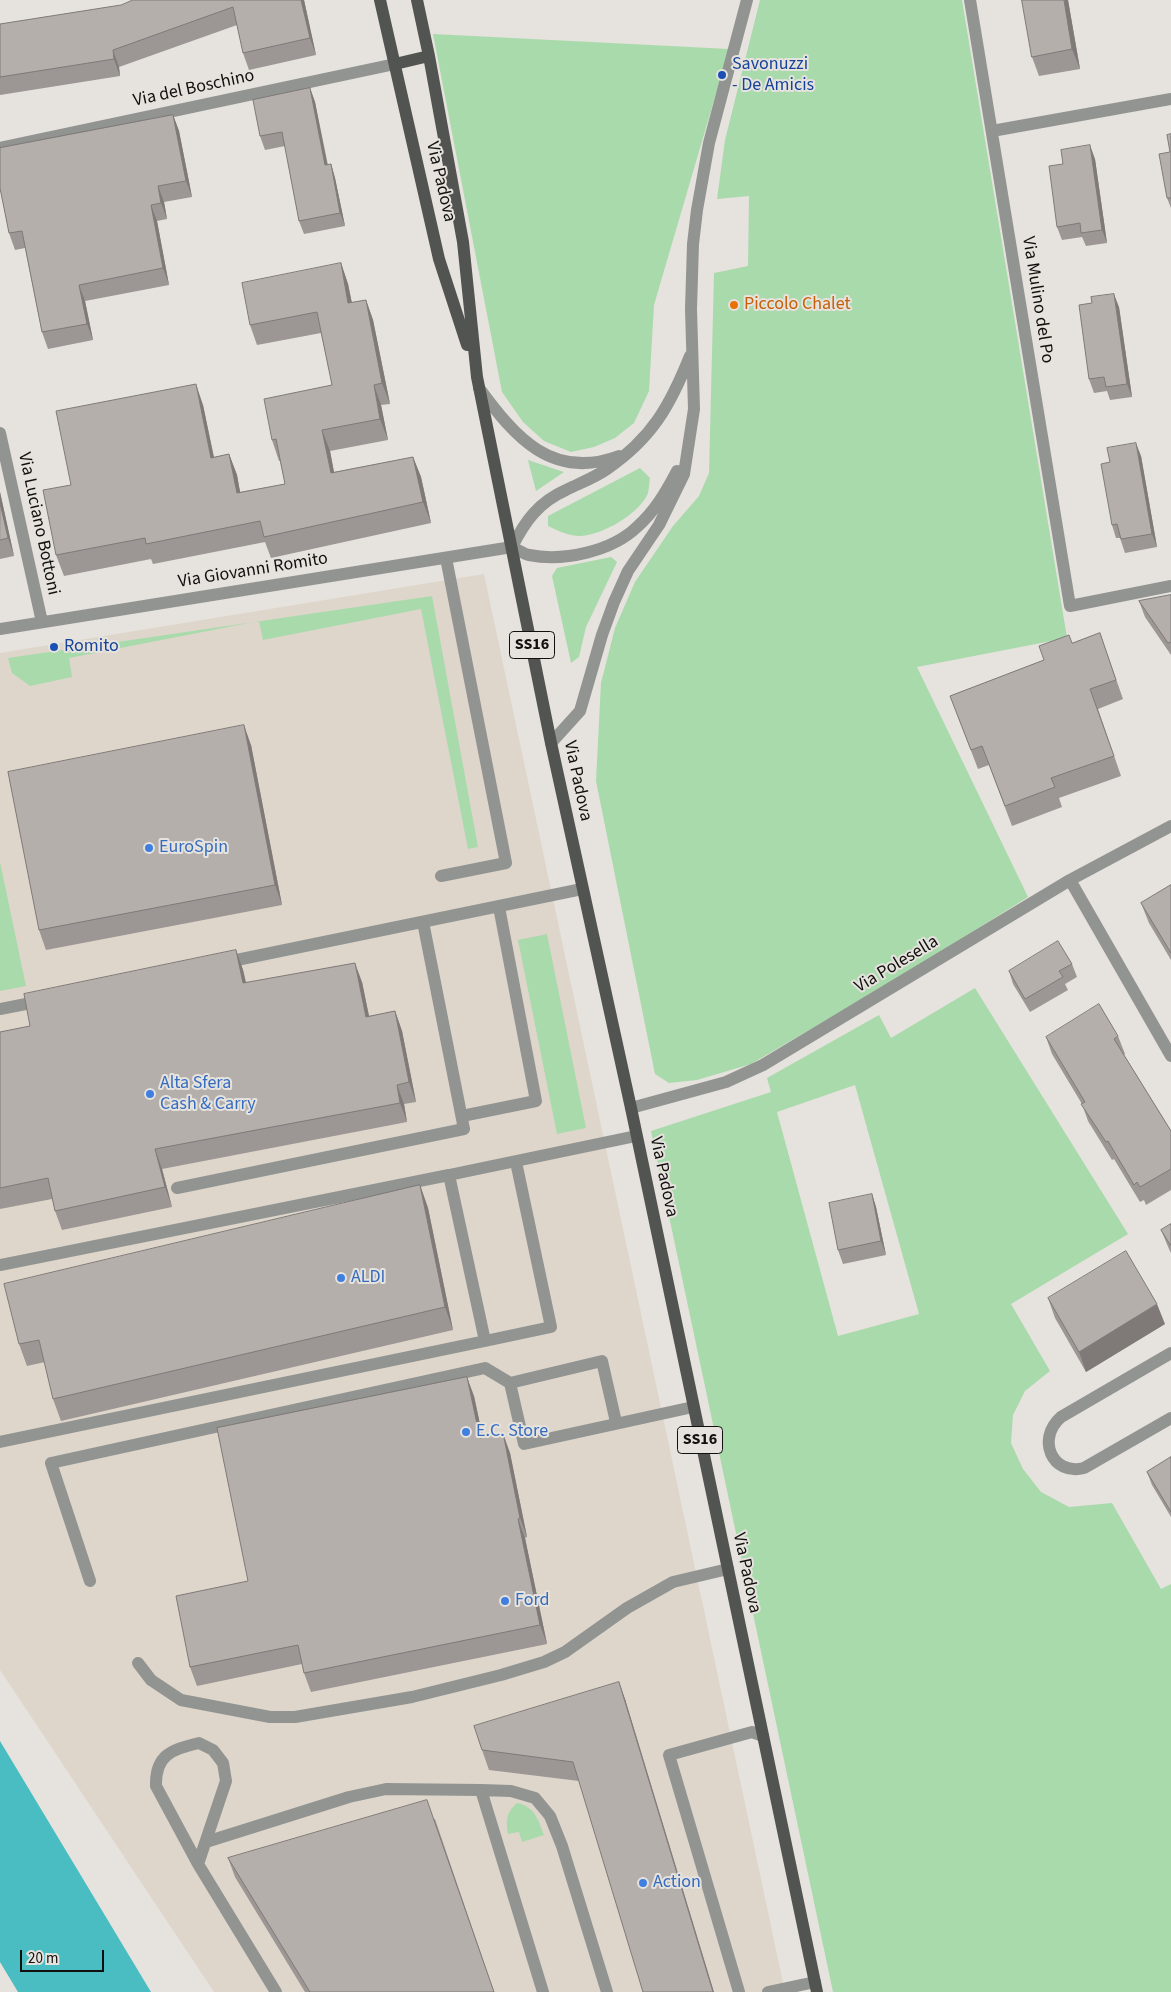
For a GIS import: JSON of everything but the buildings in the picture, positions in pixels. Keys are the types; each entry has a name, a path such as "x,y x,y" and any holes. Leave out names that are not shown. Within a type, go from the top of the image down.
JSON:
{"main road":[{"name":"Via Padova","path":"380,0 439,259 475,369 551,743 631,1108 816,1987"},
{"name":"Via Padova","path":"417,0 463,242 475,369"},
{"path":"395,64 429,56"}],"street":[{"path":"551,743 580,711 602,635 614,602 628,571 659,525 684,474 686,449 694,409 692,352 693,244 697,210 709,143 747,0"},
{"name":"Via Mulino del Po","path":"970,0 1070,606 1171,586"},
{"name":"Via del Boschino","path":"0,148 395,64"},
{"path":"992,131 1171,98"},
{"path":"686,449 675,475 653,511 623,538 583,553 558,557 528,555 512,547 526,521 550,498 606,470 641,442 666,410 692,352"},
{"path":"479,388 501,419 544,454 572,464 587,464 606,461 628,452"},
{"name":"Via Luciano Bottoni","path":"0,433 42,622"},
{"name":"Via Giovanni Romito","path":"0,629 512,547"},
{"path":"441,876 506,863 446,558"},
{"name":"Via Polesella","path":"631,1108 726,1082 763,1065 1070,880 1171,826"},
{"path":"1070,880 1171,1056"},
{"path":"212,966 582,889"},
{"path":"462,1116 536,1101 499,907"},
{"path":"177,1188 464,1129 423,922"},
{"path":"0,1009 58,997"},
{"path":"0,1266 546,1156 636,1136"},
{"path":"0,1442 550,1327 516,1162"},
{"path":"449,1175 485,1341"},
{"path":"1171,1353 1061,1417 1054,1423 1050,1431 1049,1448 1062,1465 1076,1470 1084,1468 1171,1418"},
{"path":"90,1581 51,1464 485,1368 510,1383 602,1361 616,1422"},
{"path":"510,1383 524,1444 616,1422 693,1407"},
{"path":"138,1663 151,1680 181,1700 270,1717 295,1717 412,1697 501,1675 544,1662 565,1652 627,1608 674,1582 728,1569"},
{"path":"739,1992 669,1755 752,1732 763,1736"},
{"path":"198,1864 226,1780 223,1763 213,1750 199,1742 177,1748 160,1760 155,1773 156,1786 198,1864 276,1992"},
{"path":"206,1842 349,1798 386,1789 511,1791 535,1798 550,1816 562,1846 606,1992"},
{"path":"481,1790 543,1992"},
{"path":"768,1992 816,1987"}],"shaded area":[{"path":"484,574 785,1992 214,1992 0,1670 0,653"}],"green space":[{"path":"760,0 962,0 1067,638 917,667 1028,897 910,971 751,1064 697,1080 669,1083 655,1074 596,781 601,683 615,628 635,582 673,526 699,496 709,473 714,273 748,266 749,196 717,199 725,140"},
{"path":"433,34 729,49 654,305 649,391 634,423 615,438 594,447 571,452 544,441 523,422 502,392"},
{"path":"528,460 564,472 536,491"},
{"path":"640,468 650,478 648,493 637,509 618,523 597,533 578,536 570,535 548,526 548,516"},
{"path":"611,557 617,562 586,627 579,657 571,663 552,576 557,568"},
{"path":"432,596 478,847 468,849 421,609 263,640 259,621"},
{"path":"253,622 69,658 72,677 30,686 12,673 8,658"},
{"path":"0,862 26,986 0,991"},
{"path":"547,934 586,1128 557,1134 518,940"},
{"path":"975,988 1128,1234 1011,1304 1050,1371 1025,1391 1013,1415 1011,1443 1023,1469 1041,1492 1069,1507 1112,1503 1161,1589 1171,1584 1171,1992 833,1992 651,1131 771,1092 767,1078 879,1015 891,1038","holes":["855,1085 919,1314 838,1336 777,1112"]},
{"path":"517,1803 528,1807 535,1814 544,1835 522,1842 519,1832 508,1834 508,1817"}],"water":[{"path":"0,1741 151,1992 18,1992 0,1962"}],"place":[{"name":"Savonuzzi - De Amicis","path":"722,75"},
{"name":"Piccolo Chalet","path":"734,305"},
{"name":"Romito","path":"54,647"},
{"name":"EuroSpin","path":"149,848"},
{"name":"Alta Sfera Cash & Carry","path":"150,1094"},
{"name":"ALDI","path":"341,1278"},
{"name":"E.C. Store","path":"466,1432"},
{"name":"Ford","path":"505,1601"},
{"name":"Action","path":"643,1883"}]}
